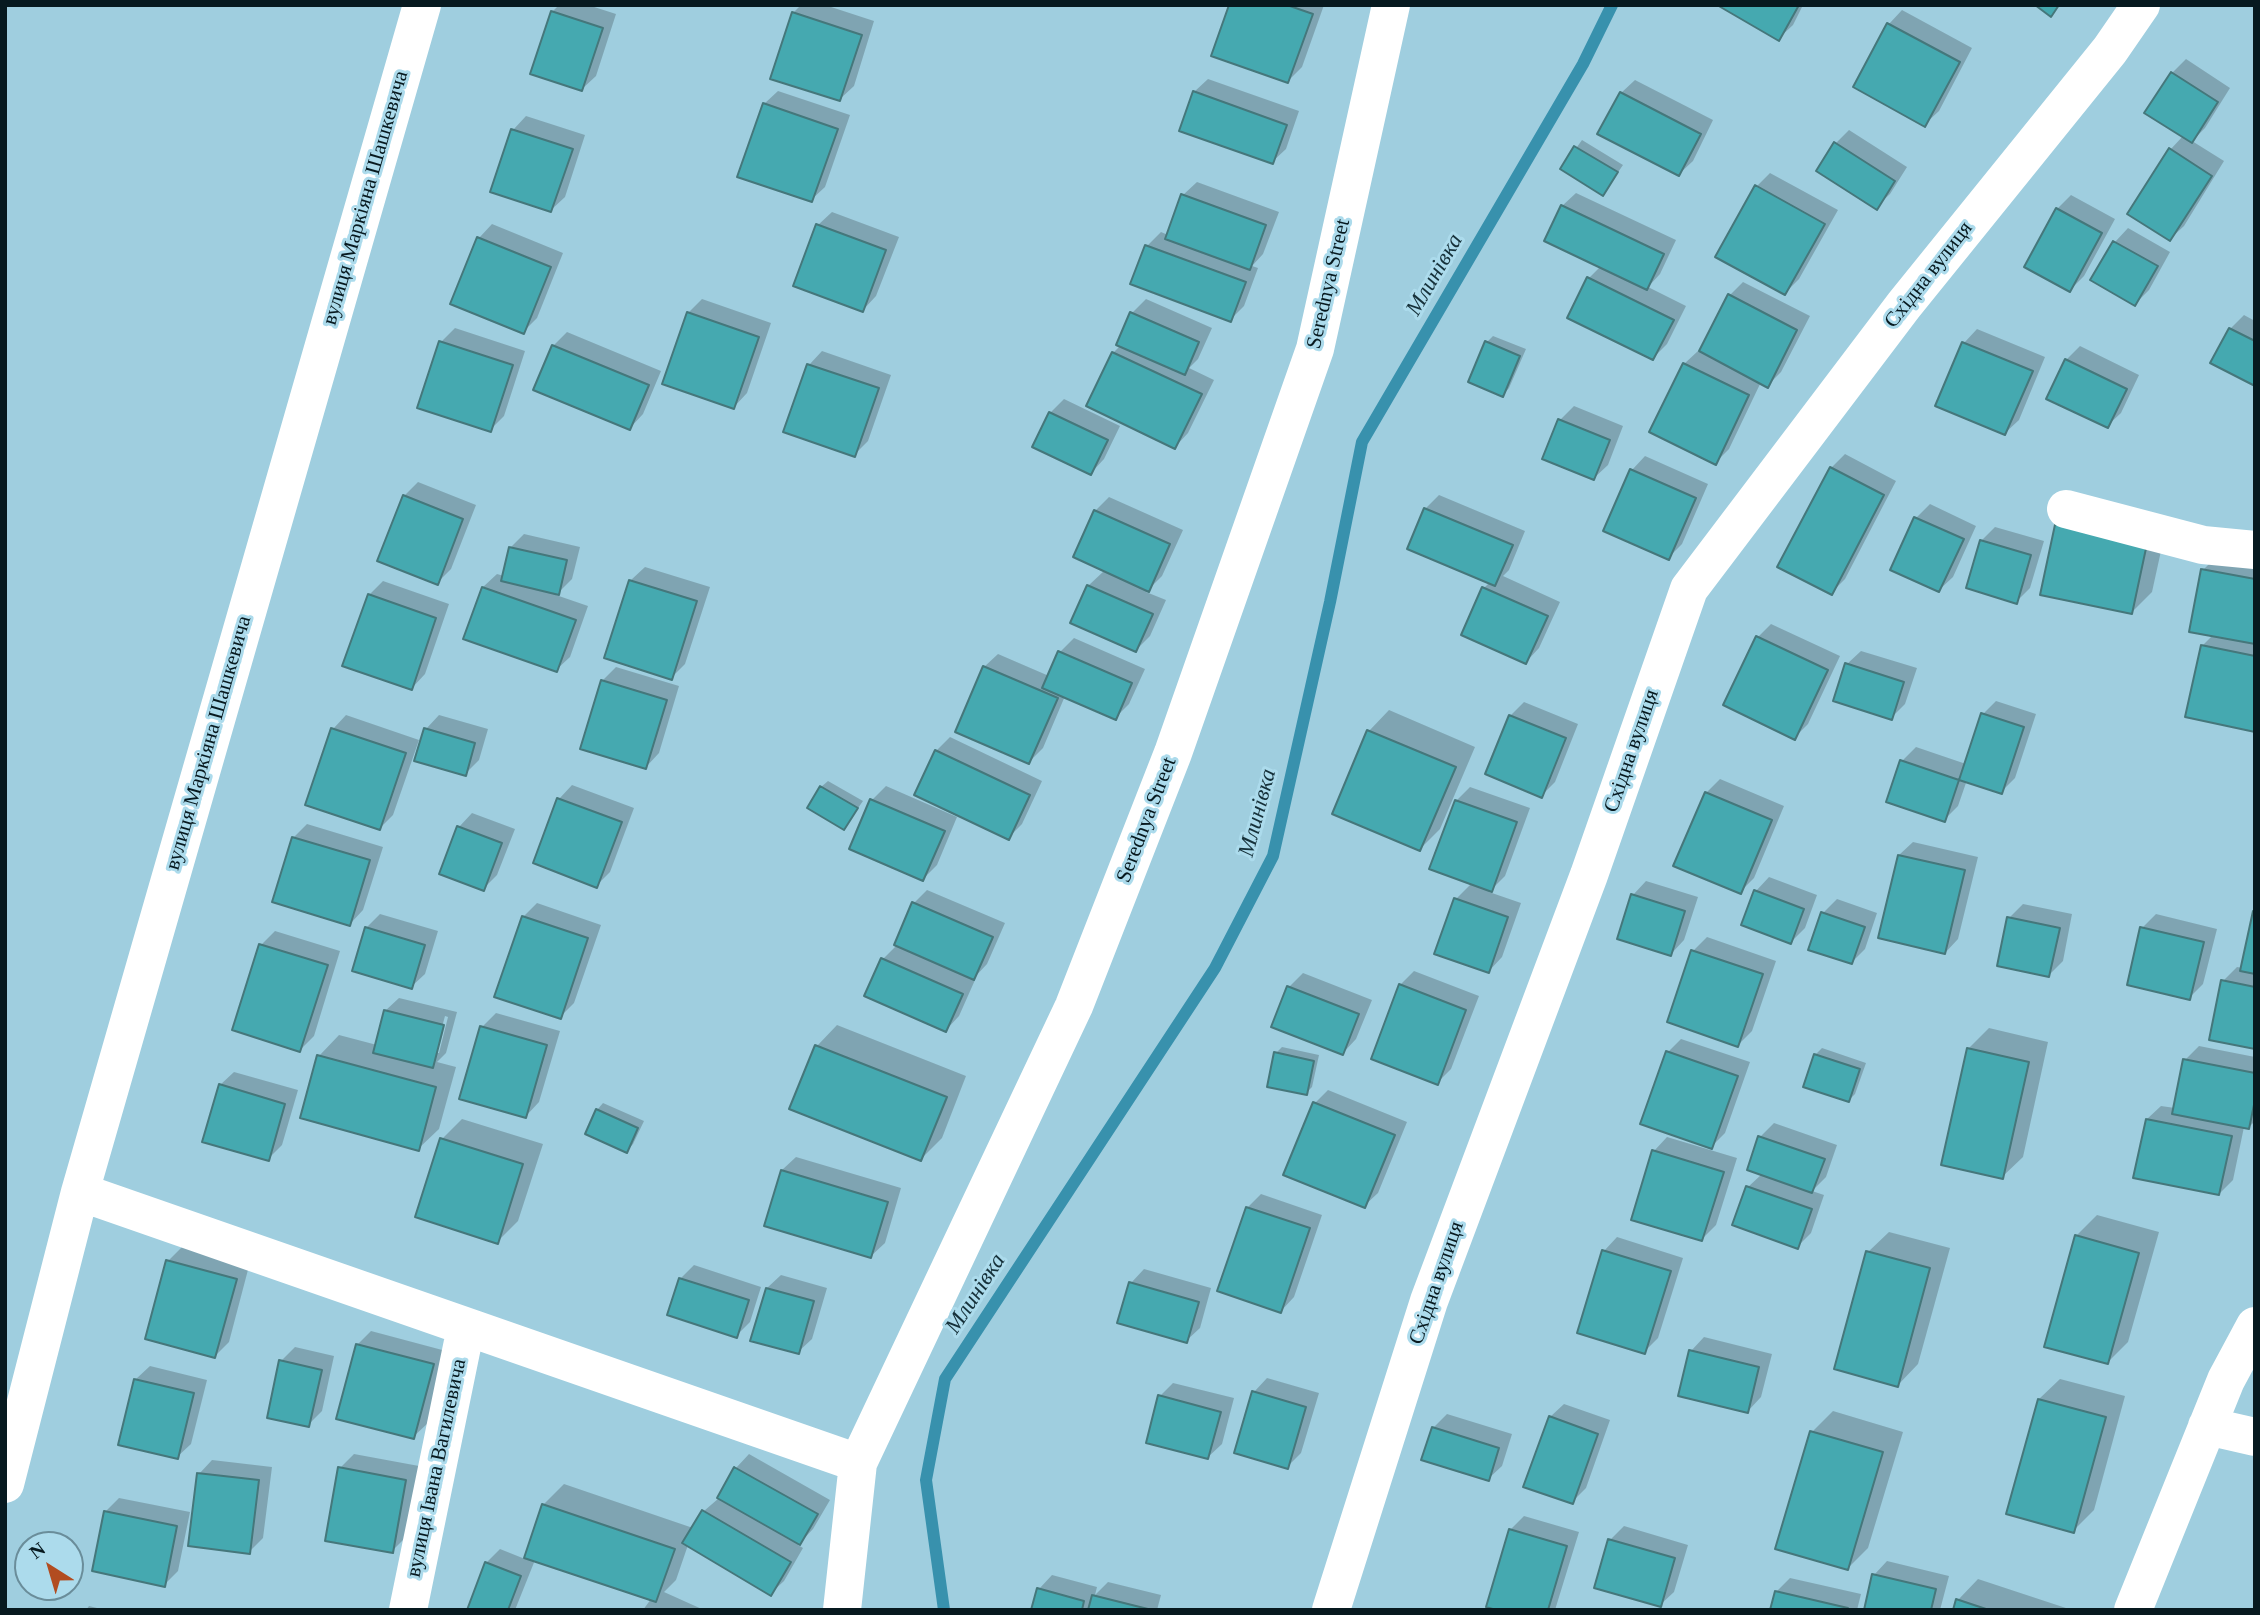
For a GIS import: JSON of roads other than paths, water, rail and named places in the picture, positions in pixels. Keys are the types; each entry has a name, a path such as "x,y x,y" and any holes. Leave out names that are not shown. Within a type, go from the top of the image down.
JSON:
{"street":[{"name":"вулиця Маркіяна Шашкевича","path":"5,1483 80,1192 422,5"},
{"name":"Serednya Street","path":"842,1610 858,1463 1074,1006 1173,753 1315,349 1391,5"},
{"name":"Східна вулиця","path":"1331,1610 1429,1301 1589,875 1689,589 1904,305 2110,50 2141,5"},
{"path":"2066,509 2203,545 2255,550"},
{"path":"80,1192 858,1463"},
{"path":"2133,1610 2226,1380 2255,1326"},
{"name":"вулиця Івана Вагилевича","path":"408,1610 466,1327"},
{"path":"2207,1426 2255,1437"}],"waterway":[{"name":"Млинівка","path":"944,1610 926,1480 945,1379 1215,968 1273,856 1330,602 1362,442 1583,64 1612,5"}]}
